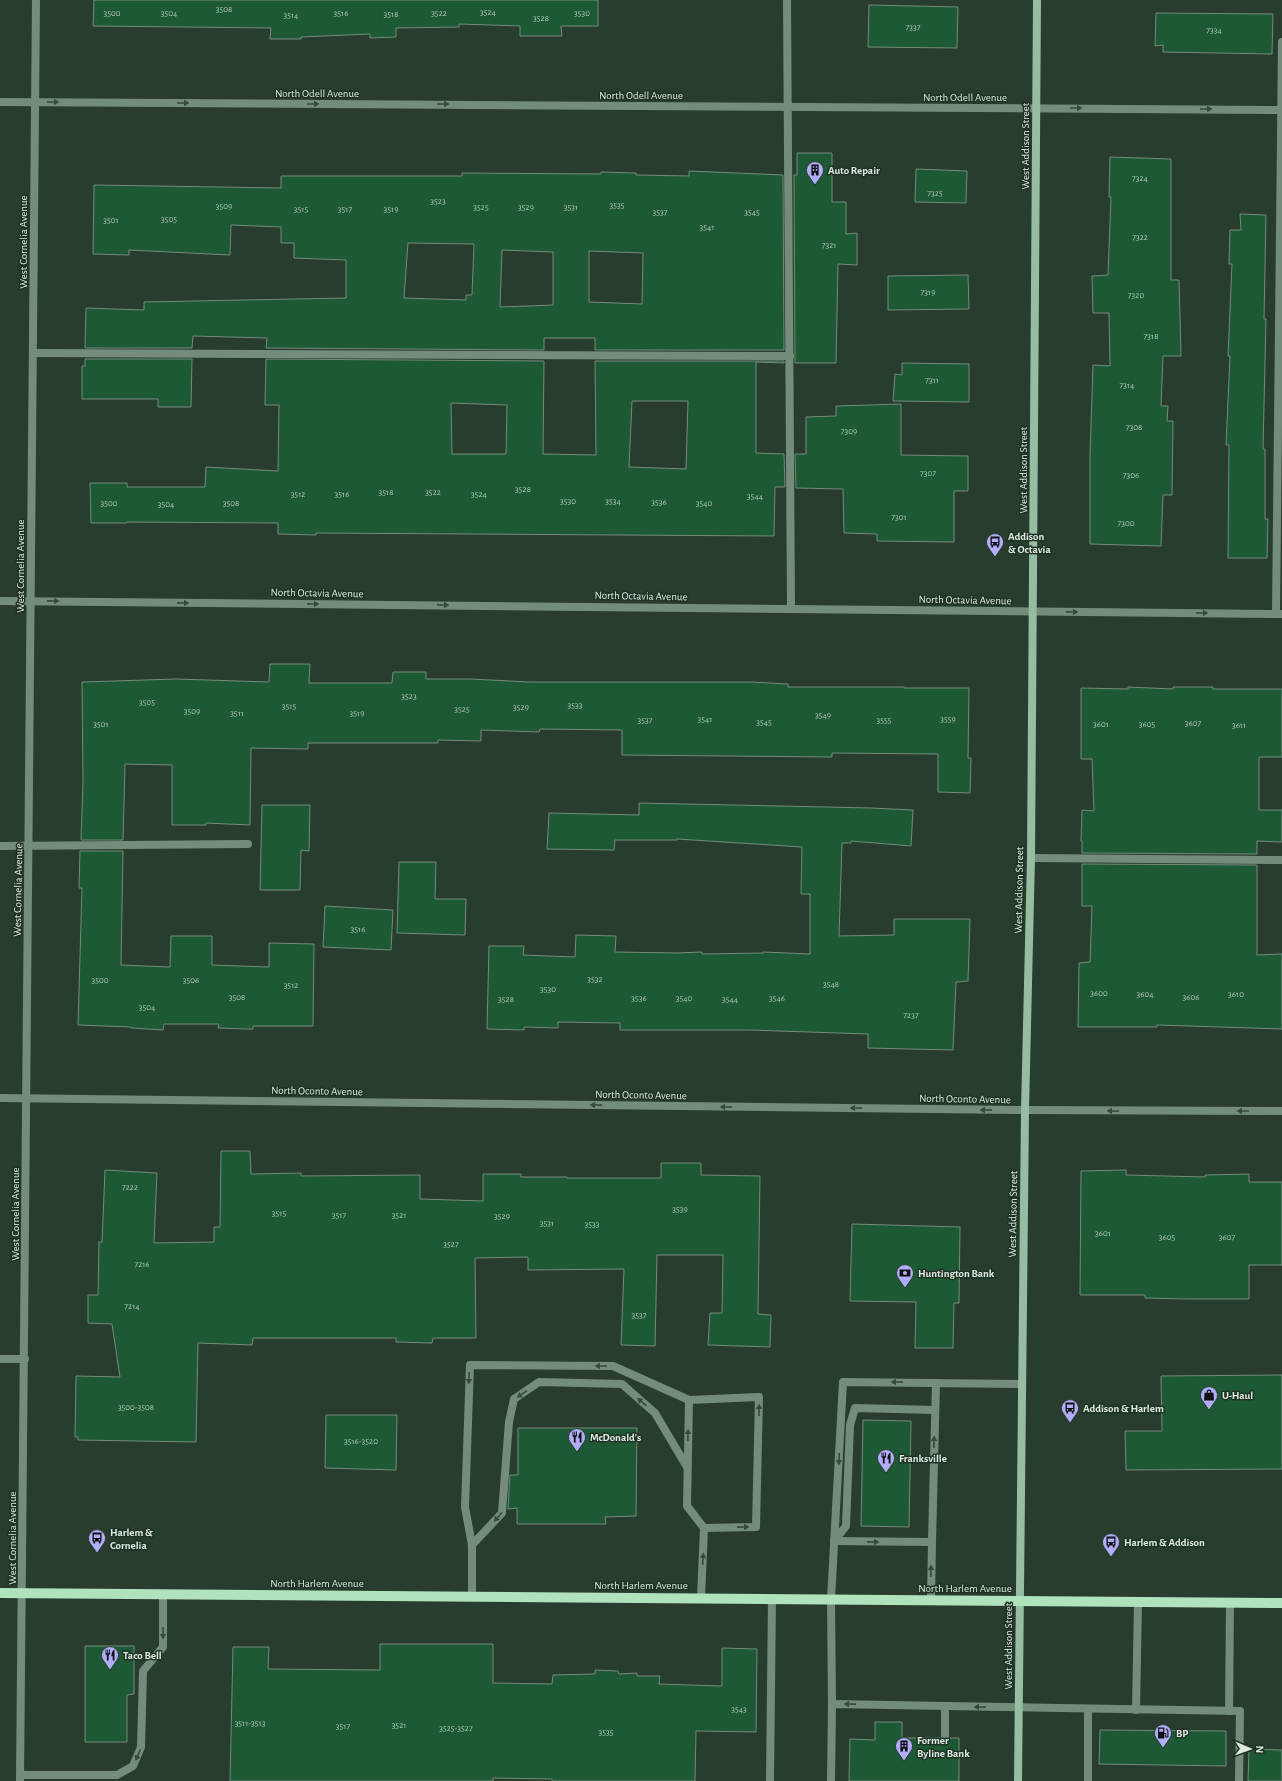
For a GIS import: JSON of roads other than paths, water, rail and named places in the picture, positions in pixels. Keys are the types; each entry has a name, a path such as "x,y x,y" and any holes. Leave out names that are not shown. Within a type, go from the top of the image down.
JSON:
{"main road":[{"name":"North Harlem Avenue","path":"0,1593 1282,1603"}],"street":[{"name":"West Cornelia Avenue","path":"20,1778 25,1359 36,0"},
{"path":"787,0 791,609"},
{"name":"West Addison Street","path":"1018,1781 1025,1110 1031,858 1037,0"},
{"path":"1279,614 1282,42"},
{"name":"North Odell Avenue","path":"0,102 1282,110"},
{"path":"33,353 790,356"},
{"name":"North Octavia Avenue","path":"0,601 1279,614"},
{"path":"0,846 248,844"},
{"path":"1031,858 1282,860"},
{"name":"North Oconto Avenue","path":"0,1098 1025,1110 1282,1111"},
{"path":"0,1359 25,1359"},
{"path":"472,1596 472,1545 465,1507 470,1365 613,1366 689,1400 759,1397 756,1527 704,1528"},
{"path":"472,1545 502,1513 509,1422 514,1399 539,1382 622,1384 654,1413 688,1467"},
{"path":"831,1781 831,1599 843,1382 1022,1384"},
{"path":"931,1600 936,1383"},
{"path":"689,1400 688,1506 704,1528 701,1598"},
{"path":"834,1541 846,1526 850,1425 855,1408 935,1410"},
{"path":"834,1541 932,1542"},
{"path":"20,1778 117,1774 133,1766 141,1747 143,1671 163,1647 163,1594"},
{"path":"770,1781 772,1598"},
{"path":"1136,1710 1138,1602"},
{"path":"1229,1711 1230,1602"},
{"path":"832,1704 1240,1711 1239,1781"},
{"path":"945,1707 945,1738"},
{"path":"1088,1709 1088,1781"}],"place":[{"name":"Auto Repair","path":"815,185"},
{"name":"Addison & Octavia","path":"995,557"},
{"name":"Huntington Bank","path":"905,1288"},
{"name":"U-Haul","path":"1209,1410"},
{"name":"Addison & Harlem","path":"1070,1423"},
{"name":"McDonald's","path":"577,1452"},
{"name":"Franksville","path":"886,1473"},
{"name":"Harlem & Cornelia","path":"97,1553"},
{"name":"Harlem & Addison","path":"1111,1557"},
{"name":"Taco Bell","path":"110,1670"},
{"name":"BP","path":"1163,1748"},
{"name":"Former Byline Bank","path":"904,1761"}]}
